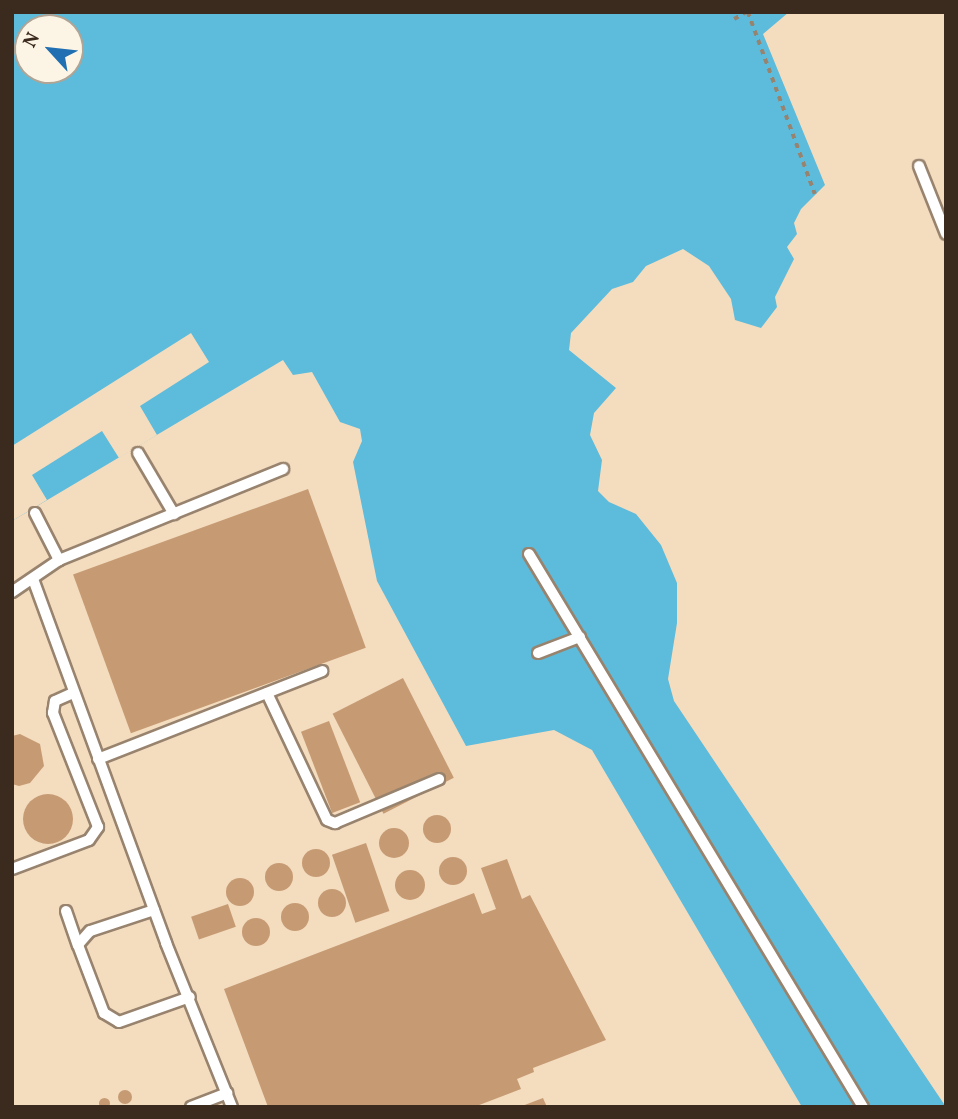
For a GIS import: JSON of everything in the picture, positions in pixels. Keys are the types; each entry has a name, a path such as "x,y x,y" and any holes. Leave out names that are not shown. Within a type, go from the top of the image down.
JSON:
{"lane":[{"path":"919,166 946,234"},
{"path":"138,453 174,514"},
{"path":"12,592 59,560 284,469"},
{"path":"35,513 59,560"},
{"path":"529,554 863,1107"},
{"path":"33,579 97,760 232,1107"},
{"path":"538,653 580,638"},
{"path":"97,760 322,671"},
{"path":"12,869 89,840 98,827 53,713 55,701 73,693"},
{"path":"267,693 327,820 335,823 439,779"},
{"path":"78,945 90,931 154,910"},
{"path":"66,911 108,1018 119,1022 190,997"},
{"path":"191,1107 227,1093"}],"path":[{"path":"734,19 747,12 815,194"}],"water":[{"path":"12,12 789,12 763,34 825,185 801,209 794,223 797,234 787,247 794,259 775,297 777,307 761,328 735,320 731,299 709,266 683,249 646,266 633,282 612,289 571,333 569,350 616,388 594,413 590,435 602,460 598,491 609,502 636,514 661,545 677,583 677,623 668,679 674,701 946,1107 802,1107 592,750 554,730 466,746 377,581 353,462 362,441 360,429 340,422 312,372 293,375 283,360 12,521"}],"pier":[{"path":"191,333 209,362 140,406 157,435 119,458 102,431 32,475 47,500 12,521 12,446"}],"building":[{"path":"308,489 366,648 131,733 73,575"},
{"path":"403,678 454,778 383,814 333,714"},
{"path":"329,721 360,802 332,813 301,732"},
{"path":"20,734 40,744 44,766 30,783 19,786 12,784 12,736"},
{"path":"48,794 66,801 73,819 66,837 48,844 30,837 23,819 30,801"},
{"path":"437,815 447,819 451,829 447,839 437,843 427,839 423,829 427,819"},
{"path":"394,828 404,833 409,843 404,853 394,858 384,853 379,843 384,833"},
{"path":"366,843 389,911 355,923 332,855"},
{"path":"316,849 326,853 330,863 326,873 316,877 306,873 302,863 306,853"},
{"path":"453,857 463,861 467,871 463,881 453,885 443,881 439,871 443,861"},
{"path":"507,859 522,899 530,895 606,1040 533,1068 534,1072 517,1079 521,1089 474,1107 268,1107 224,989 474,893 482,914 496,909 481,868"},
{"path":"279,863 289,867 293,877 289,887 279,891 269,887 265,877 269,867"},
{"path":"410,870 420,875 425,885 420,895 410,900 400,895 395,885 400,875"},
{"path":"240,878 250,882 254,892 250,902 240,906 230,902 226,892 230,882"},
{"path":"332,889 342,893 346,903 342,913 332,917 322,913 318,903 322,893"},
{"path":"295,903 305,907 309,917 305,927 295,931 285,927 281,917 285,907"},
{"path":"228,904 236,927 199,939 191,917"},
{"path":"256,918 266,922 270,932 266,942 256,946 246,942 242,932 246,922"},
{"path":"125,1090 130,1092 130,1102 125,1104 120,1102 118,1097 120,1092"},
{"path":"104,1097 110,1103 104,1109 98,1103"},
{"path":"543,1098 547,1107 522,1107 522,1106"}]}
